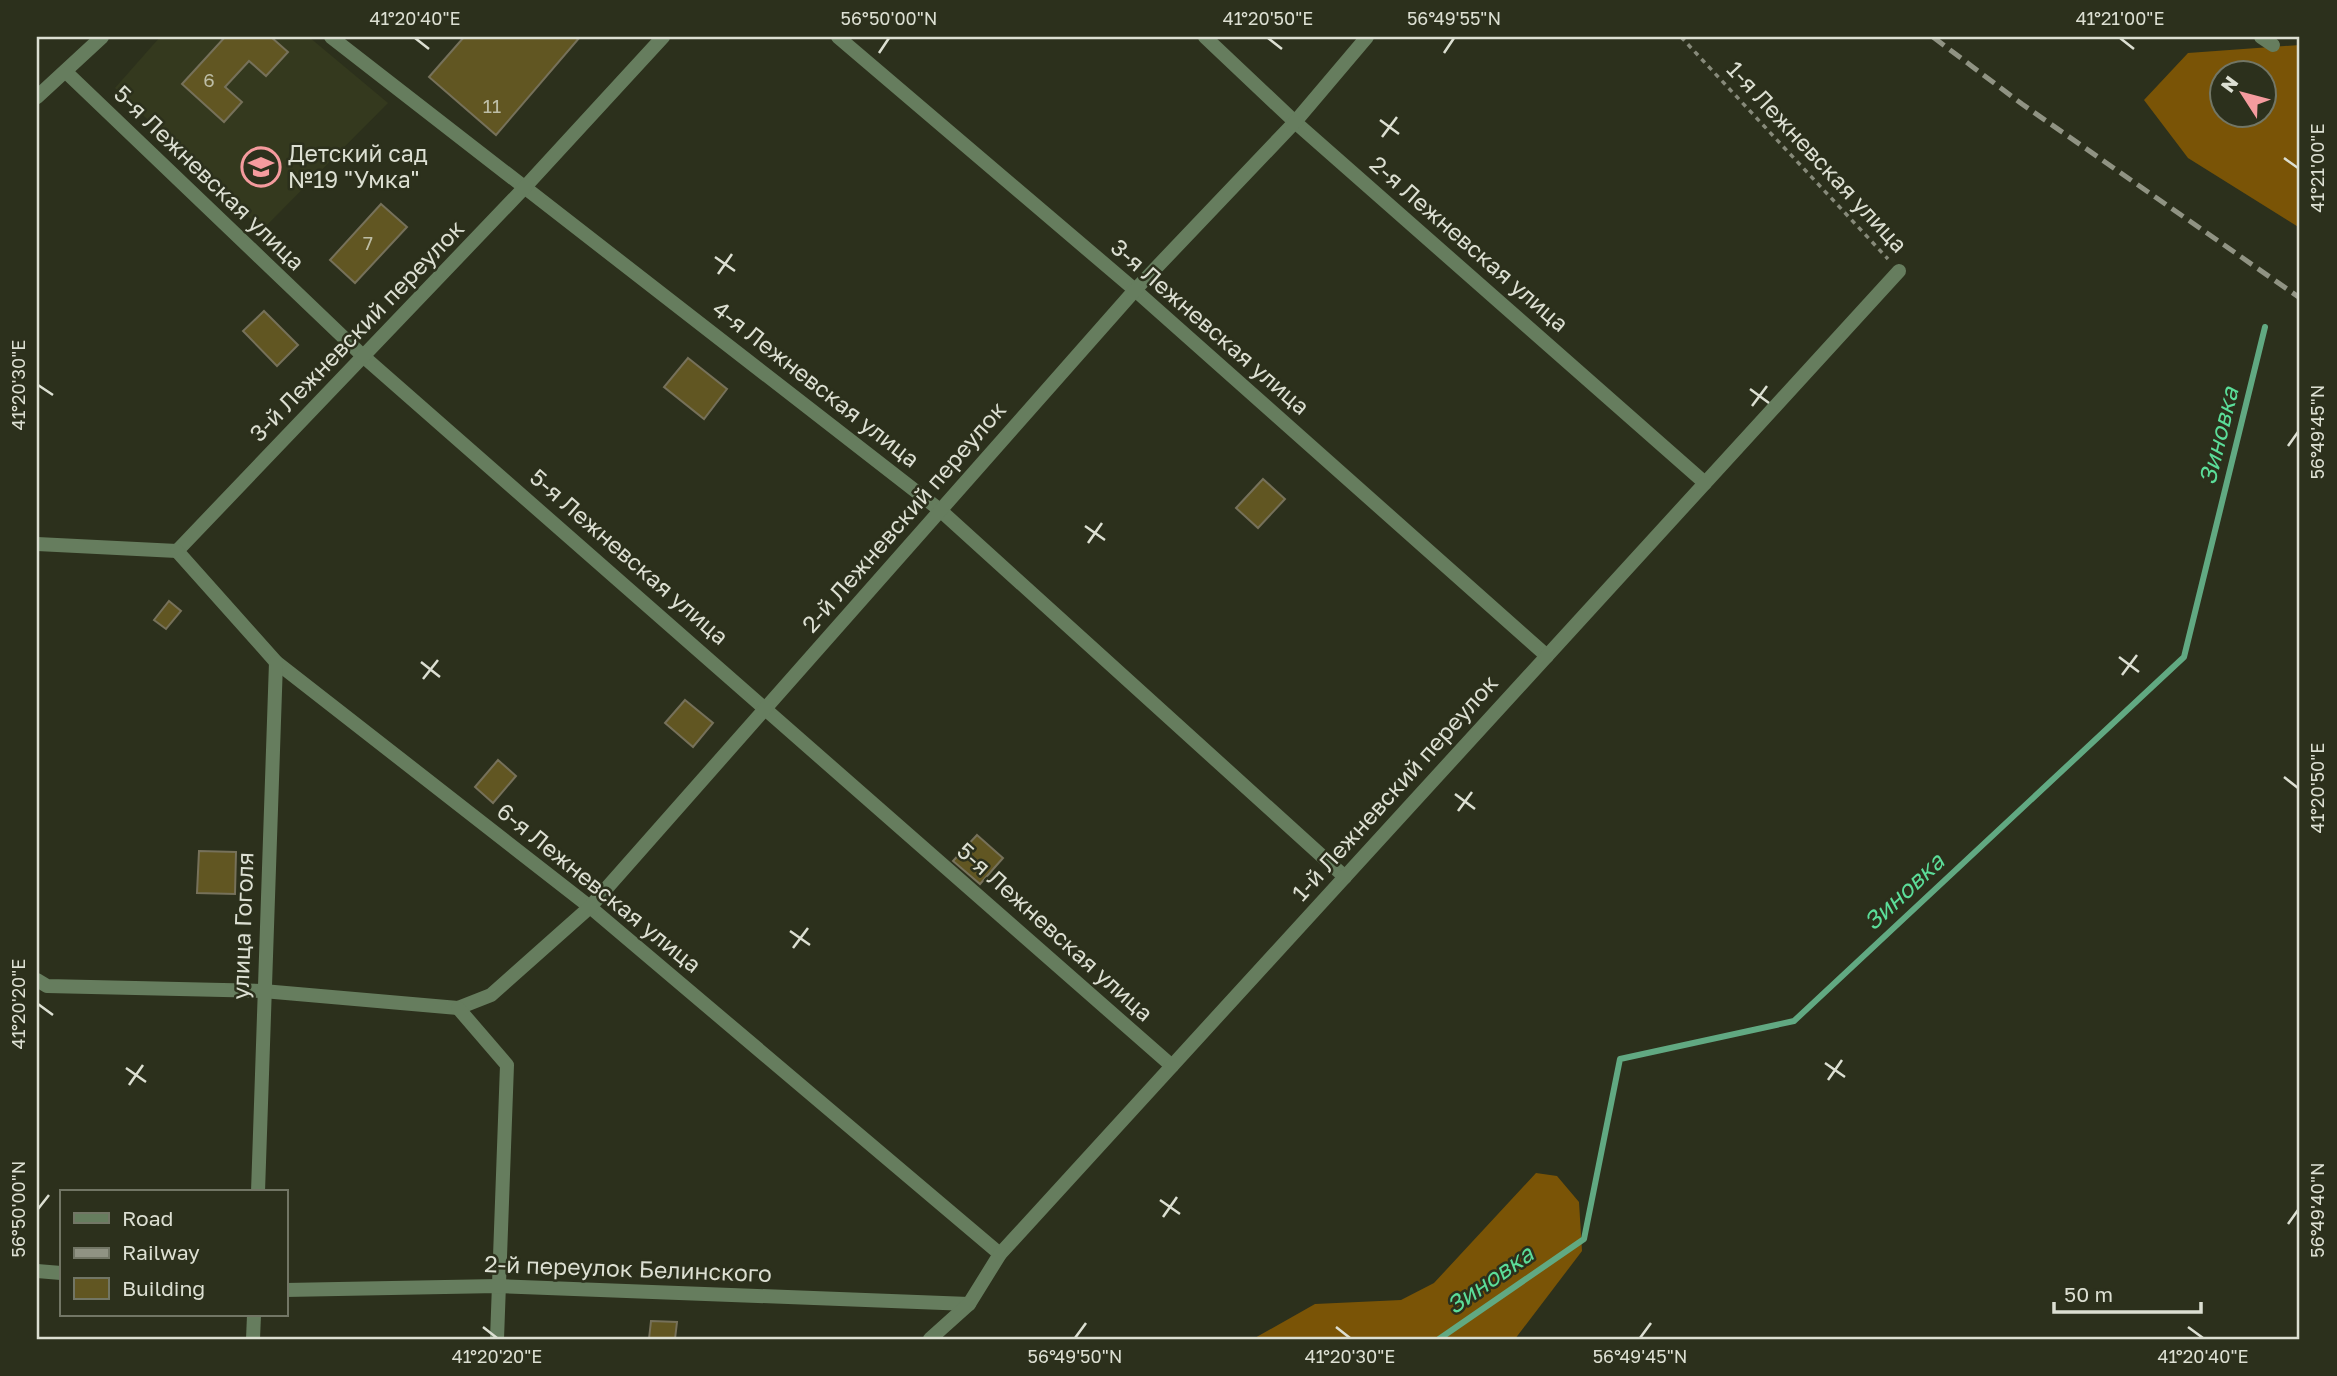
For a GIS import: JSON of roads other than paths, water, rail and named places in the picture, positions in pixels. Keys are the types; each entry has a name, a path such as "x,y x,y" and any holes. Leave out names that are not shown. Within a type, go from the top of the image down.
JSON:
{"street":[{"path":"37,97 102,37"},
{"name":"4-я Лежневская улица","path":"331,37 940,510 1345,877"},
{"name":"3-й Лежневский переулок","path":"177,551 526,187 663,37"},
{"name":"3-я Лежневская улица","path":"838,37 1135,290 1547,656"},
{"name":"2-я Лежневская улица","path":"1205,37 1295,122 1705,483"},
{"name":"2-й Лежневский переулок","path":"458,1008 491,995 590,907 1135,290 1295,122 1367,37"},
{"name":"5-я Лежневская улица","path":"66,72 364,356 1172,1066"},
{"name":"1-й Лежневский переулок","path":"930,1339 969,1304 1000,1254 1899,271"},
{"path":"37,544 177,551"},
{"name":"6-я Лежневская улица","path":"177,551 276,662 590,907 1000,1254"},
{"name":"улица Гоголя","path":"258,1190 276,662"},
{"path":"37,980 47,986 263,991 458,1008 507,1065 497,1339"},
{"path":"37,1271 60,1273"},
{"name":"2-й переулок Белинского","path":"287,1290 498,1286 969,1304"},
{"path":"253,1339 254,1316"}],"waterway":[{"name":"Зиновка","path":"1439,1339 1584,1239 1620,1059 1794,1021 2184,657 2265,327"}],"railway":[{"path":"1933,37 2022,104 2300,298"}],"place":[{"name":"Детский сад №19 \"Умка\"","path":"261,167"}]}
